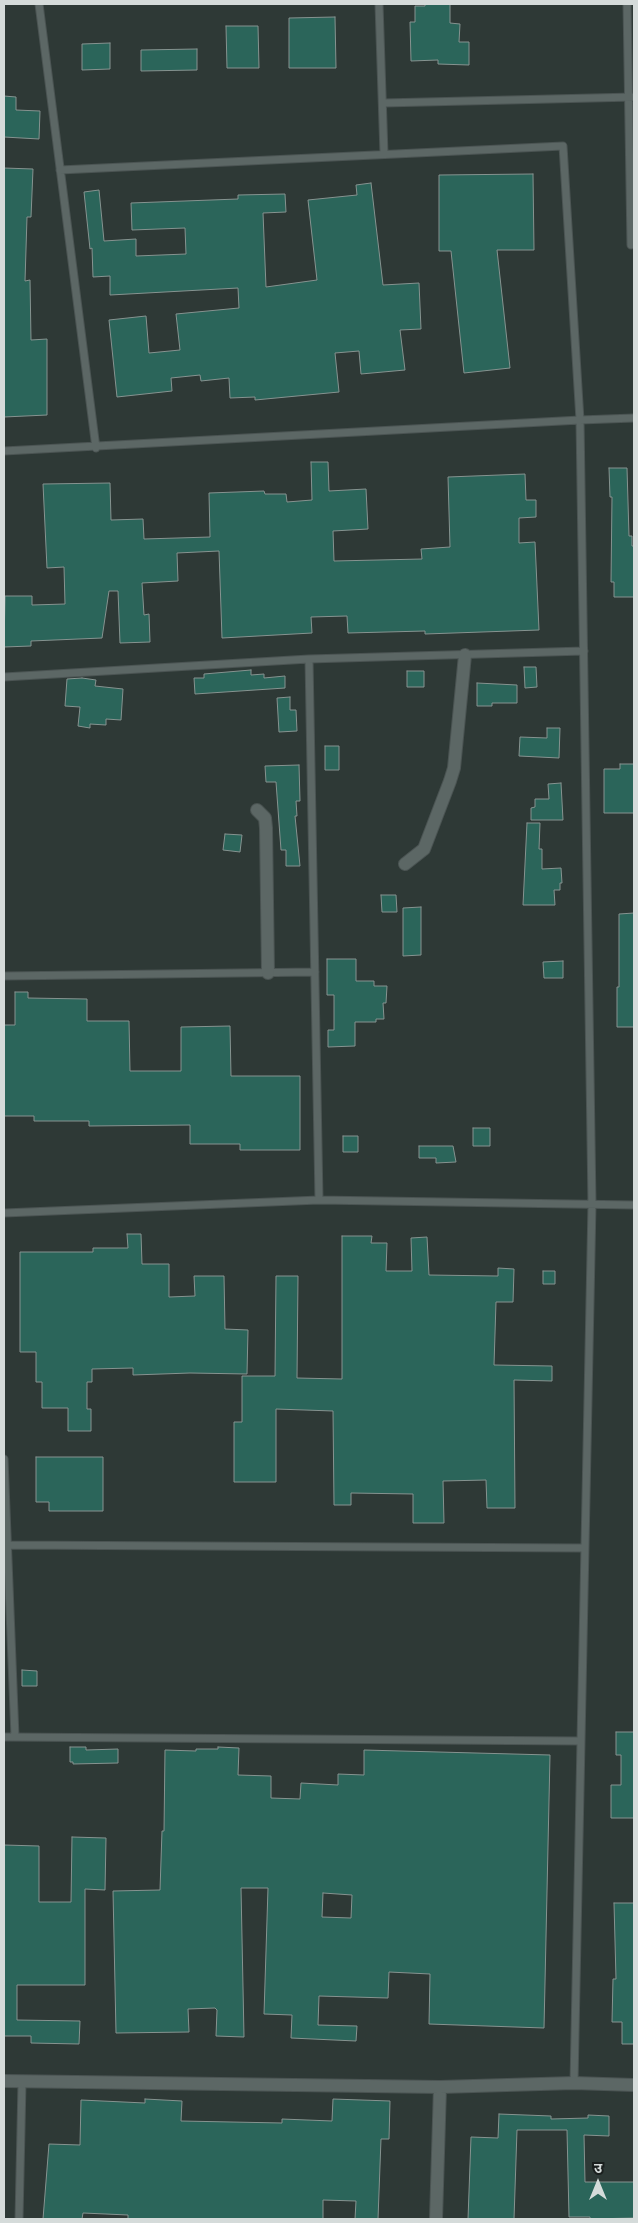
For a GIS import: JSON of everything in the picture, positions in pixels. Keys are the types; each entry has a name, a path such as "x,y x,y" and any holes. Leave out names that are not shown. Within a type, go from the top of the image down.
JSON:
{"street":[{"path":"405,864 424,849 454,768 465,655"},
{"path":"257,810 265,818 266,828 268,973"},
{"path":"4,2081 22,2083 440,2087 574,2083 634,2085"},
{"path":"436,2219 440,2087"}],"lane":[{"path":"39,4 96,448"},
{"path":"379,4 384,154"},
{"path":"627,4 631,97 631,245"},
{"path":"383,103 631,97"},
{"path":"60,170 563,146 580,420 592,1204 574,2083"},
{"path":"4,451 96,448 634,418"},
{"path":"4,677 309,659 584,651"},
{"path":"309,659 319,1200"},
{"path":"4,976 315,972"},
{"path":"4,1213 319,1200 634,1205"},
{"path":"4,1459 15,1737"},
{"path":"7,1545 585,1548"},
{"path":"4,1737 581,1741"},
{"path":"19,2219 22,2083"}],"building":[{"path":"425,4 450,4 450,23 460,24 459,42 469,42 469,65 438,64 438,60 411,61 410,22 415,22 415,6 425,6"},
{"path":"335,17 336,68 289,68 289,18"},
{"path":"226,26 258,26 259,68 227,68"},
{"path":"110,43 110,69 82,70 82,44"},
{"path":"197,49 197,70 141,71 141,50"},
{"path":"4,96 16,97 16,110 40,111 39,139 4,137"},
{"path":"4,168 33,169 31,217 27,217 25,281 30,280 31,340 47,339 47,415 4,417"},
{"path":"533,174 534,250 497,250 510,368 464,373 451,251 439,251 439,175"},
{"path":"371,183 383,285 419,283 421,329 400,330 405,370 361,374 359,351 335,353 339,392 255,400 255,397 230,398 229,378 201,381 200,375 171,378 172,391 117,397 109,320 146,316 149,353 180,350 176,314 239,308 238,288 110,295 110,276 93,277 92,248 90,249 84,192 99,190 104,241 136,239 136,256 186,254 185,228 132,230 131,203 238,199 238,195 285,194 286,212 263,213 266,287 317,280 308,200 357,195 356,185"},
{"path":"311,462 328,462 329,491 366,489 368,529 333,531 334,561 422,559 421,549 450,547 448,477 525,474 526,500 536,500 536,517 519,518 519,543 535,542 539,630 425,634 425,631 348,633 347,616 311,617 312,633 222,638 219,551 177,553 178,581 142,583 144,615 149,614 150,642 120,643 118,591 109,591 102,638 31,641 31,646 4,647 5,596 32,596 32,605 65,604 64,567 47,568 43,484 110,483 111,520 143,519 144,539 210,537 209,493 264,491 265,494 286,494 287,502 312,500"},
{"path":"609,468 627,468 629,536 632,536 632,546 634,546 634,597 614,597 614,582 611,582 612,497 610,497"},
{"path":"524,667 536,667 537,687 525,688"},
{"path":"251,670 251,675 264,674 264,678 285,676 285,688 195,694 194,678 204,678 204,674"},
{"path":"407,671 424,671 424,687 407,687"},
{"path":"82,678 96,680 95,686 123,689 121,720 106,719 106,725 90,724 90,728 78,726 80,707 65,706 67,679"},
{"path":"477,683 517,685 517,703 492,703 492,706 477,706"},
{"path":"290,697 290,710 296,710 297,731 279,732 277,698"},
{"path":"547,728 560,728 559,758 519,756 520,737 547,738"},
{"path":"325,746 339,746 339,770 325,770"},
{"path":"620,764 634,764 634,813 604,813 604,769 620,769"},
{"path":"299,765 300,801 296,801 297,816 295,816 300,866 286,866 286,850 281,850 276,782 266,782 265,766"},
{"path":"561,783 563,820 531,820 531,808 535,807 535,799 549,799 548,784"},
{"path":"527,823 540,823 539,849 542,849 542,869 561,868 562,883 560,883 560,890 554,890 555,905 523,905"},
{"path":"225,834 242,835 240,852 223,850"},
{"path":"381,895 396,895 397,912 382,912"},
{"path":"421,907 421,955 403,956 403,908"},
{"path":"634,913 634,1027 617,1027 619,914"},
{"path":"327,959 356,959 356,981 374,981 374,986 387,986 386,1003 383,1003 384,1019 376,1019 376,1022 355,1022 355,1046 328,1047 328,1030 334,1030 334,995 327,995"},
{"path":"563,961 563,978 544,978 543,962"},
{"path":"15,992 28,992 28,998 87,999 87,1021 129,1021 130,1071 181,1071 181,1027 230,1026 231,1076 300,1076 300,1150 240,1150 240,1144 190,1144 190,1125 89,1126 89,1121 34,1121 34,1116 4,1116 4,1025 15,1025"},
{"path":"473,1128 490,1128 490,1146 473,1146"},
{"path":"343,1136 358,1136 358,1152 343,1152"},
{"path":"419,1146 453,1146 456,1162 436,1163 436,1158 419,1158"},
{"path":"127,1234 141,1234 142,1264 169,1264 169,1297 195,1296 194,1276 224,1276 225,1329 248,1330 247,1374 133,1375 133,1368 92,1369 92,1382 87,1382 87,1409 91,1409 91,1431 68,1431 68,1408 42,1408 42,1382 36,1382 36,1352 20,1352 20,1252 93,1252 93,1248 128,1248"},
{"path":"342,1236 372,1236 371,1243 387,1243 386,1271 412,1271 411,1238 427,1237 429,1275 498,1276 498,1268 514,1269 513,1302 496,1302 494,1365 552,1366 552,1381 514,1380 515,1508 487,1508 486,1480 443,1481 444,1523 413,1523 413,1494 351,1493 351,1505 334,1505 333,1411 276,1409 276,1482 234,1482 234,1422 242,1422 242,1376 275,1376 276,1276 298,1276 297,1378 342,1379"},
{"path":"543,1271 555,1271 555,1284 543,1284"},
{"path":"36,1457 103,1457 103,1511 49,1511 49,1502 36,1502"},
{"path":"22,1670 37,1671 37,1686 22,1686"},
{"path":"616,1732 634,1732 634,1818 611,1818 611,1785 621,1785 621,1755 616,1755"},
{"path":"70,1747 86,1747 86,1750 118,1749 118,1763 73,1764 73,1762 70,1762"},
{"path":"218,1747 239,1748 238,1775 271,1776 271,1798 300,1799 301,1783 338,1785 338,1774 364,1775 364,1750 550,1755 544,2028 429,2024 430,1974 389,1972 388,1998 319,1996 318,2025 357,2026 356,2041 291,2038 292,2015 264,2014 268,1888 241,1888 244,2037 216,2036 217,2010 215,2008 188,2009 189,2032 116,2033 113,1891 160,1890 162,1831 164,1831 165,1750 196,1751 196,1749 218,1749","holes":["323,1893 352,1895 351,1918 322,1917"]},
{"path":"72,1837 106,1838 105,1890 85,1889 85,1985 17,1985 17,2020 80,2021 79,2044 31,2043 31,2036 4,2036 4,1845 39,1846 39,1902 71,1902"},
{"path":"614,1903 634,1903 634,2044 622,2044 622,2022 612,2022 613,1979 616,1979"},
{"path":"145,2099 182,2101 181,2121 282,2123 282,2119 332,2121 333,2099 390,2101 389,2139 381,2139 378,2219 355,2219 356,2201 323,2200 323,2219 128,2219 128,2215 83,2213 82,2219 43,2219 49,2144 80,2145 81,2100 145,2103"},
{"path":"499,2114 551,2116 551,2119 588,2118 588,2115 609,2116 609,2136 584,2135 585,2182 634,2182 634,2218 590,2219 590,2217 569,2217 567,2130 517,2130 514,2219 468,2219 471,2137 498,2138"}]}
